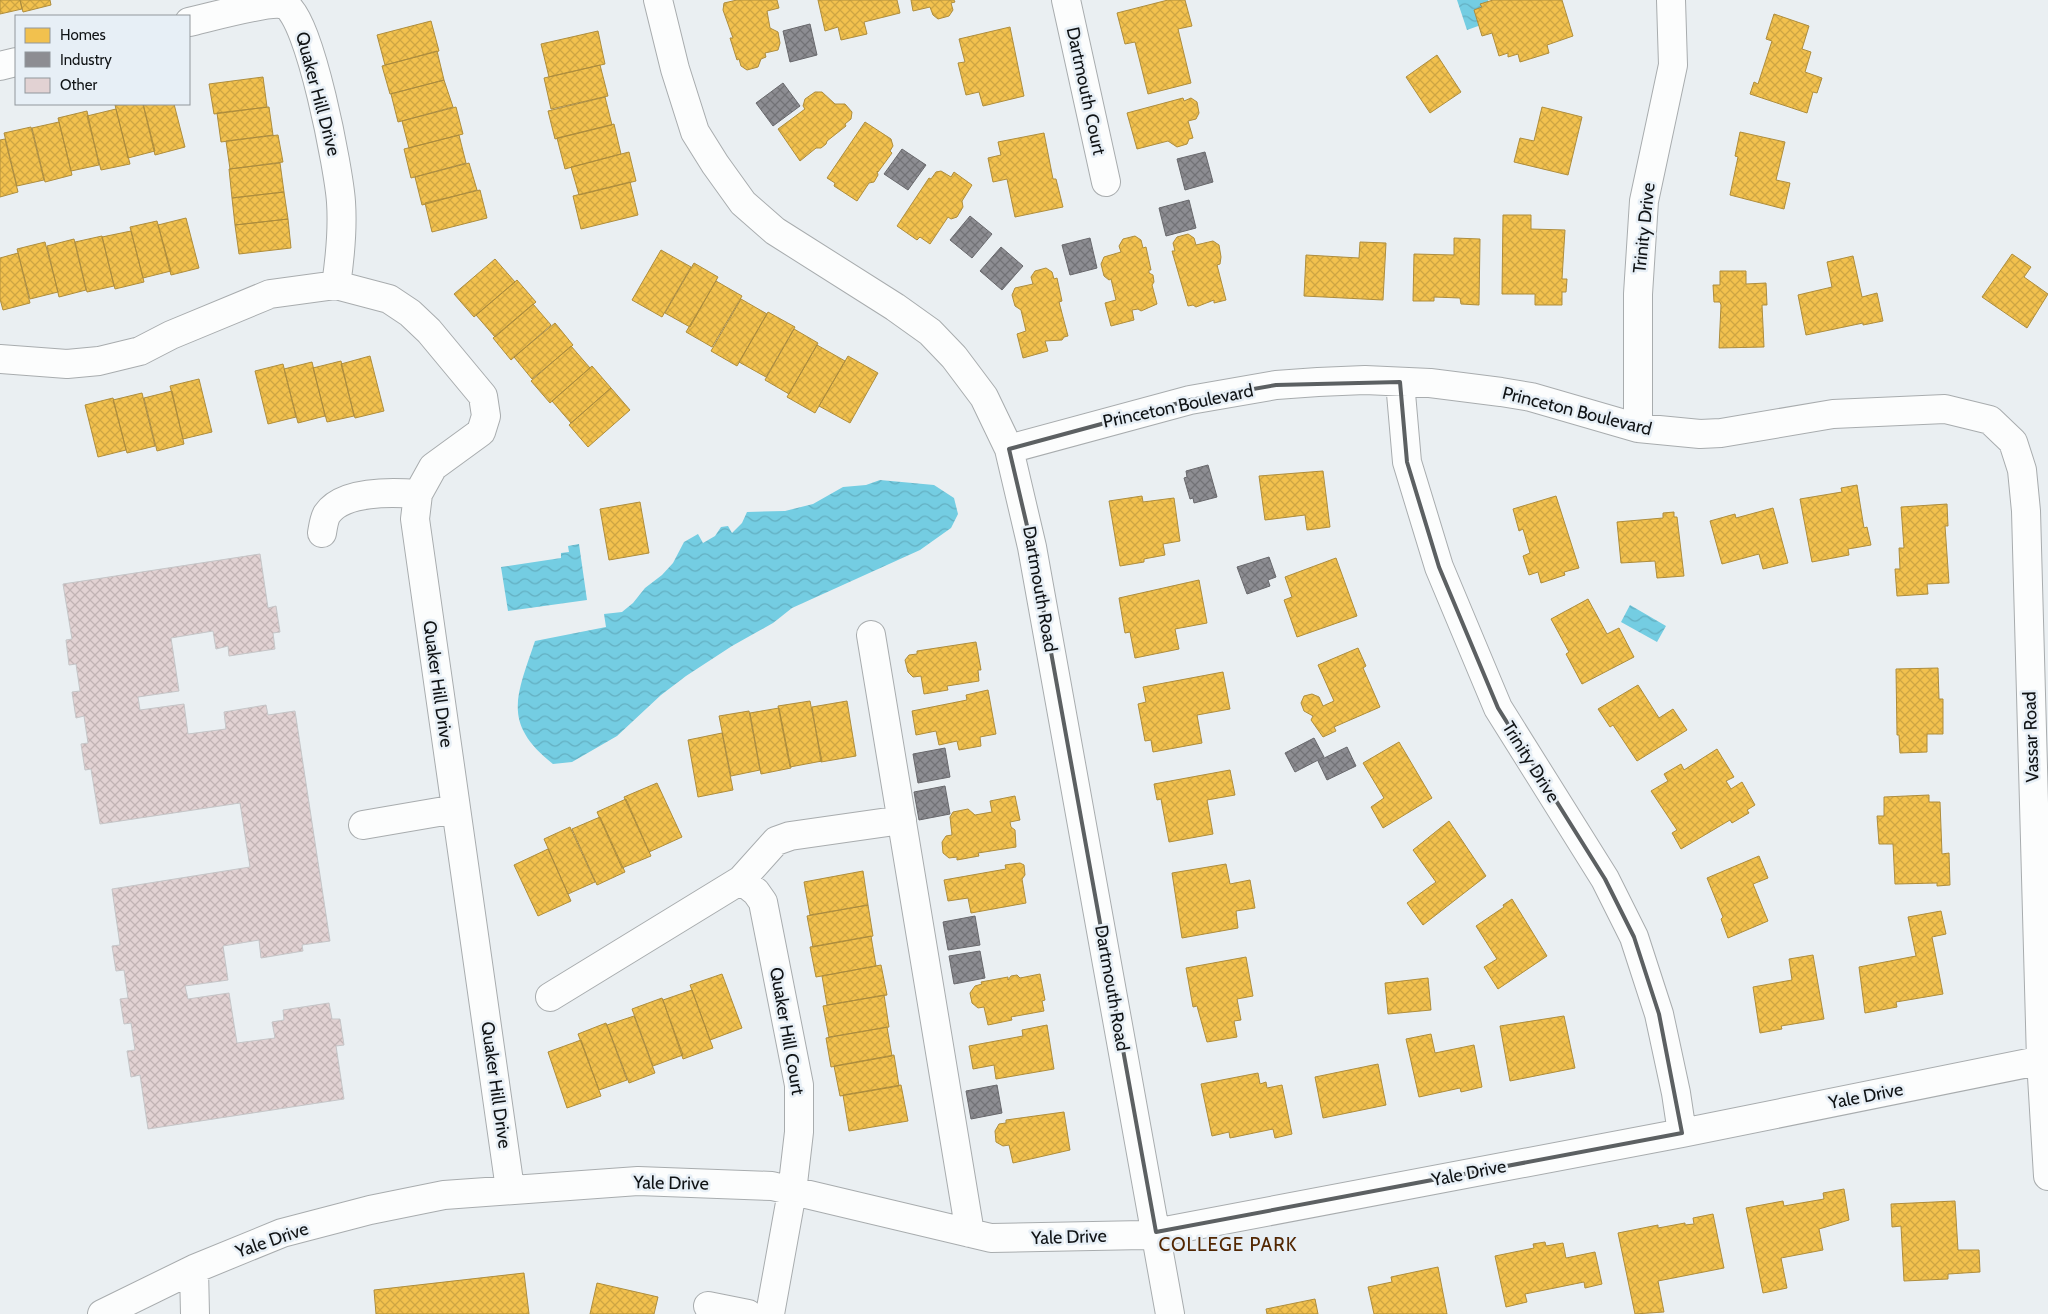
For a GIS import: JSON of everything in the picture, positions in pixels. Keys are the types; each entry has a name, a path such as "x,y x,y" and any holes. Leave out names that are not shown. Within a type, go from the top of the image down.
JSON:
{"street":[{"name":"Dartmouth Road","path":"658,0 675,69 695,132 743,203 775,231 863,284 930,332 954,357 984,397 1010,449 1032,547 1170,1314"},
{"name":"Dartmouth Court","path":"1066,0 1106,182"},
{"name":"Trinity Drive","path":"1638,428 1638,294 1644,201 1672,65 1671,0"},
{"name":"Quaker Hill Drive","path":"190,22 270,3 284,4 293,12 310,52 338,168 341,245 336,285"},
{"path":"0,66 15,62"},
{"name":"Quaker Hill Drive","path":"0,359 67,364 99,361 140,351 171,335 270,294 336,285 388,299 410,313 429,331 483,396 486,416 481,432 433,467 418,494 415,519 510,1189"},
{"name":"Princeton Boulevard","path":"1010,449 1190,400 1276,385 1365,380 1430,382 1531,397 1638,428 1669,432 1721,433 1833,414 1945,409 1990,420 1997,426"},
{"name":"Trinity Drive","path":"1400,382 1408,462 1439,567 1498,708 1605,879 1634,937 1659,1014 1676,1093 1682,1133"},
{"name":"Vassar Road","path":"1997,426 2013,442 2020,459 2026,511 2048,1176"},
{"path":"322,533 326,515 338,503 384,492 418,494"},
{"path":"871,635 970,1233"},
{"path":"363,825 456,809"},
{"path":"550,997 741,880 776,841 790,836 902,820"},
{"name":"Quaker Hill Court","path":"741,880 756,892 763,902 799,1085 799,1132 792,1192 770,1314"},
{"name":"Yale Drive","path":"102,1314 194,1269 282,1234 370,1210 444,1195 638,1181 772,1186 991,1238 1016,1239 1144,1234 1682,1133 2044,1060"},
{"path":"194,1269 195,1314"},
{"path":"708,1306 748,1314"}],"highlighted area":[{"path":"1400,382 1407,462 1439,567 1498,708 1605,879 1634,937 1659,1014 1682,1133 1156,1232 1032,547 1009,449 1190,400 1276,385"}],"water":[{"path":"1457,0 1488,0 1495,20 1467,30"},
{"path":"880,480 934,485 954,498 958,514 951,528 920,550 792,608 773,623 732,646 686,676 661,695 617,736 572,762 553,764 526,735 520,721 519,693 535,641 606,627 604,614 622,612 633,603 645,588 662,575 673,563 684,542 698,534 703,543 715,536 721,527 728,526 732,533 742,523 747,512 785,511 813,504 843,487 866,485"},
{"path":"579,544 587,600 508,611 501,567 561,558 561,553 569,552 568,546"},
{"path":"1630,605 1666,626 1657,642 1621,622"}],"building: Homes":[{"path":"0,0 20,0 22,9 0,14"},
{"path":"20,0 50,0 51,5 23,12"},
{"path":"737,0 777,0 779,8 767,11 770,28 778,32 780,43 778,50 765,53 766,57 761,59 758,67 747,70 741,66 739,59 737,60 730,38 733,38 723,10 724,3"},
{"path":"818,0 897,0 900,13 864,22 867,34 841,40 838,27 825,31"},
{"path":"911,0 954,0 955,2 951,3 953,10 949,16 938,19 933,15 930,7 913,11"},
{"path":"1168,0 1185,0 1192,26 1178,29 1191,83 1148,94 1135,42 1125,44 1117,13"},
{"path":"1493,0 1562,0 1573,36 1547,45 1549,53 1520,62 1518,54 1508,57 1508,53 1499,56 1492,33 1482,36 1474,10 1482,7 1480,4"},
{"path":"1774,14 1809,26 1802,49 1811,52 1805,72 1822,78 1817,93 1813,92 1807,113 1750,94 1754,82 1758,84 1772,41 1766,39"},
{"path":"431,21 439,51 385,65 377,35"},
{"path":"1010,27 1024,96 983,106 979,92 966,95 958,63 965,62 959,39"},
{"path":"598,31 605,64 549,77 541,44"},
{"path":"437,51 444,80 390,94 382,66"},
{"path":"1437,55 1461,92 1430,113 1406,77"},
{"path":"600,65 608,96 551,109 544,78"},
{"path":"263,77 267,107 214,114 209,84"},
{"path":"444,80 453,107 398,122 391,94"},
{"path":"815,92 822,92 835,104 845,104 852,112 851,119 826,144 821,148 816,148 800,161 778,129 805,109 803,106 805,99"},
{"path":"605,97 612,125 555,139 548,111"},
{"path":"1183,98 1184,101 1191,98 1197,102 1199,113 1196,119 1188,121 1193,138 1189,139 1187,144 1177,147 1168,141 1137,149 1127,113"},
{"path":"115,105 143,105 155,151 128,158"},
{"path":"143,105 174,105 185,147 155,155"},
{"path":"269,107 273,135 221,142 217,113"},
{"path":"456,107 463,134 409,148 402,121"},
{"path":"1542,107 1582,117 1568,175 1514,162 1520,138 1534,141"},
{"path":"116,109 130,164 101,170 87,116"},
{"path":"87,111 99,165 71,171 58,118"},
{"path":"59,122 72,175 45,182 32,128"},
{"path":"865,122 891,139 893,146 890,151 892,153 877,171 878,175 874,182 869,183 857,201 834,186 835,183 827,178"},
{"path":"614,124 621,154 565,169 557,138"},
{"path":"31,127 44,180 17,186 4,133"},
{"path":"1740,132 1785,142 1776,180 1790,183 1784,209 1730,195 1738,157 1735,156"},
{"path":"1044,133 1053,179 1056,179 1063,207 1015,217 1007,179 993,182 988,158 1001,155 998,142"},
{"path":"278,135 283,162 230,169 226,141"},
{"path":"459,135 466,163 411,178 404,149"},
{"path":"5,139 18,192 0,197 0,140"},
{"path":"629,152 636,181 579,195 571,167"},
{"path":"280,163 284,192 232,198 229,169"},
{"path":"469,163 477,190 422,205 415,177"},
{"path":"941,171 951,177 954,172 972,185 962,201 963,207 957,217 951,219 948,217 930,244 920,237 917,240 897,226 929,178 931,179 936,172"},
{"path":"630,182 638,215 581,229 573,196"},
{"path":"480,190 487,218 432,232 425,203"},
{"path":"284,192 288,219 235,225 232,198"},
{"path":"1503,215 1531,215 1531,229 1565,230 1562,279 1567,279 1566,292 1562,292 1562,305 1535,305 1535,294 1502,294"},
{"path":"186,218 199,268 171,275 158,225"},
{"path":"288,219 291,248 239,254 235,225"},
{"path":"157,221 171,271 143,278 130,227"},
{"path":"131,231 144,282 115,289 102,237"},
{"path":"1188,234 1194,238 1196,245 1213,241 1219,245 1221,257 1220,264 1217,265 1226,300 1214,303 1214,300 1196,307 1193,305 1188,306 1172,251 1175,251 1173,243 1177,237"},
{"path":"102,236 114,286 87,292 75,242"},
{"path":"1135,236 1141,240 1143,248 1146,247 1151,270 1149,270 1149,273 1153,275 1154,282 1152,285 1157,304 1141,311 1138,309 1132,310 1134,320 1111,326 1105,303 1116,300 1111,279 1109,280 1104,276 1101,264 1104,257 1121,252 1119,246 1123,239"},
{"path":"1454,238 1480,239 1479,305 1461,304 1460,298 1434,297 1434,301 1413,301 1414,254 1454,255"},
{"path":"74,239 86,290 59,297 47,246"},
{"path":"45,242 58,292 30,299 17,249"},
{"path":"1360,242 1386,243 1383,300 1304,296 1306,255 1359,258"},
{"path":"661,250 691,267 662,317 632,300"},
{"path":"18,253 30,303 3,310 0,299 0,258"},
{"path":"2012,254 2031,267 2024,277 2048,294 2027,328 1982,297"},
{"path":"1853,256 1862,297 1877,293 1883,321 1863,325 1863,323 1806,335 1798,295 1832,287 1827,262"},
{"path":"495,259 515,282 474,317 454,294"},
{"path":"694,263 718,277 690,327 665,313"},
{"path":"1046,268 1052,272 1054,279 1057,278 1062,301 1059,302 1068,336 1062,340 1045,341 1048,351 1023,358 1017,334 1026,331 1021,310 1015,306 1012,295 1015,288 1033,284 1031,277 1035,271"},
{"path":"1720,271 1746,271 1746,284 1766,283 1767,305 1762,305 1764,347 1719,348 1721,305 1720,302 1714,302 1713,285 1720,285"},
{"path":"517,280 536,302 495,337 476,315"},
{"path":"716,281 742,296 712,347 686,332"},
{"path":"741,299 767,314 737,366 711,351"},
{"path":"533,304 551,325 511,360 493,338"},
{"path":"768,312 795,327 766,377 739,362"},
{"path":"555,323 573,345 532,379 514,357"},
{"path":"794,329 818,343 789,394 765,380"},
{"path":"817,345 845,361 815,413 787,397"},
{"path":"571,346 590,368 550,403 531,381"},
{"path":"370,356 384,411 355,418 341,364"},
{"path":"848,356 878,373 850,423 819,406"},
{"path":"341,361 354,416 327,422 313,368"},
{"path":"312,362 325,416 298,423 284,369"},
{"path":"283,364 296,417 268,424 255,371"},
{"path":"592,366 611,388 571,423 552,401"},
{"path":"199,379 212,432 183,439 170,386"},
{"path":"611,388 630,410 588,447 569,425"},
{"path":"172,391 184,444 157,451 144,398"},
{"path":"142,393 155,446 127,453 113,400"},
{"path":"113,398 126,450 98,457 85,405"},
{"path":"1323,471 1330,527 1307,530 1305,515 1265,520 1259,476"},
{"path":"1857,485 1864,528 1867,527 1871,545 1848,549 1849,555 1812,562 1800,499 1842,492 1841,488"},
{"path":"1142,496 1143,502 1174,498 1180,541 1163,544 1165,555 1144,559 1144,562 1120,566 1109,501"},
{"path":"1556,496 1579,568 1564,572 1565,575 1541,583 1538,572 1529,575 1523,556 1530,553 1523,529 1519,531 1513,509"},
{"path":"640,502 649,553 609,560 600,509"},
{"path":"1947,504 1948,526 1945,526 1949,583 1927,584 1928,594 1897,596 1895,569 1900,569 1899,548 1904,548 1901,507"},
{"path":"1773,508 1788,563 1763,569 1759,554 1722,564 1710,521 1735,514 1736,518"},
{"path":"1674,512 1674,517 1677,517 1684,576 1657,578 1655,561 1621,563 1617,522 1663,518 1663,513"},
{"path":"1336,558 1357,616 1297,637 1284,600 1292,597 1285,577"},
{"path":"1199,580 1207,623 1175,629 1179,649 1135,658 1130,632 1125,633 1119,598"},
{"path":"1588,599 1607,634 1619,628 1634,657 1582,684 1566,654 1569,652 1551,619"},
{"path":"976,642 981,670 978,670 979,681 947,686 948,690 924,694 921,676 913,677 908,672 905,660 909,655 917,654 917,651"},
{"path":"1358,648 1366,666 1363,668 1380,707 1334,727 1336,731 1323,737 1311,720 1313,716 1304,711 1301,703 1304,696 1312,694 1319,697 1323,706 1334,701 1318,665"},
{"path":"1938,668 1939,699 1943,699 1943,734 1927,734 1927,752 1900,753 1899,735 1897,735 1896,669"},
{"path":"1223,672 1230,709 1197,715 1202,743 1153,752 1151,740 1145,741 1138,704 1146,702 1143,687"},
{"path":"1638,685 1659,718 1673,709 1687,730 1637,761 1613,725 1610,727 1598,709"},
{"path":"988,690 996,734 980,737 981,746 959,750 957,741 939,745 936,731 916,735 912,711 967,700 966,695"},
{"path":"810,701 822,761 790,767 778,706"},
{"path":"847,701 856,756 821,762 812,707"},
{"path":"779,708 791,768 761,774 750,713"},
{"path":"749,711 760,770 731,776 719,716"},
{"path":"722,733 733,790 698,797 688,740"},
{"path":"1399,742 1432,798 1383,828 1371,807 1384,798 1363,763"},
{"path":"1717,749 1734,777 1726,781 1731,789 1742,782 1755,805 1747,810 1749,813 1732,823 1730,820 1681,849 1672,833 1677,830 1651,791 1668,781 1664,774 1681,764 1684,770"},
{"path":"1230,770 1235,795 1207,800 1213,834 1169,842 1161,799 1157,800 1154,784"},
{"path":"657,783 682,837 649,852 624,797"},
{"path":"1929,795 1929,802 1940,802 1942,854 1949,853 1950,885 1937,886 1937,883 1895,884 1893,844 1879,844 1877,816 1884,816 1884,797"},
{"path":"1015,796 1020,820 1010,822 1011,827 1015,830 1016,847 978,853 979,856 957,860 957,857 949,858 943,853 942,842 946,836 952,835 950,817 953,812 968,809 975,815 992,812 990,801"},
{"path":"626,799 651,856 622,868 597,812"},
{"path":"600,817 625,872 597,885 572,829"},
{"path":"1449,821 1486,876 1423,925 1407,903 1436,882 1413,850"},
{"path":"570,827 595,882 568,894 544,839"},
{"path":"548,849 571,901 538,916 514,865"},
{"path":"1759,856 1768,878 1753,884 1768,921 1728,938 1721,919 1723,917 1707,878"},
{"path":"1020,863 1024,865 1025,875 1022,879 1026,903 971,913 968,898 948,901 944,880 1006,869 1005,865"},
{"path":"1226,864 1230,884 1250,880 1255,908 1236,911 1238,928 1182,938 1172,873"},
{"path":"863,871 868,905 810,915 804,882"},
{"path":"1512,899 1547,956 1498,989 1484,967 1497,959 1476,926 1504,907 1503,905"},
{"path":"868,905 873,936 813,947 807,916"},
{"path":"1941,911 1946,934 1932,937 1943,994 1896,1002 1897,1007 1865,1013 1859,967 1916,956 1908,917"},
{"path":"871,936 876,966 816,977 810,947"},
{"path":"1813,955 1824,1019 1781,1026 1782,1029 1760,1033 1753,987 1792,980 1789,959"},
{"path":"1246,957 1253,996 1237,999 1241,1020 1234,1021 1237,1037 1207,1042 1197,1006 1193,1007 1186,968"},
{"path":"881,965 887,995 827,1005 822,976"},
{"path":"722,974 742,1028 710,1040 690,985"},
{"path":"1040,974 1045,1000 1042,1001 1044,1011 1011,1017 1012,1020 988,1025 984,1007 978,1008 972,1003 970,993 975,986 982,984 981,982 1008,977 1008,980 1011,976 1017,975 1020,978"},
{"path":"1428,978 1431,1010 1388,1014 1385,983"},
{"path":"692,990 713,1048 683,1059 663,1000"},
{"path":"884,995 889,1027 829,1037 823,1006"},
{"path":"662,998 683,1055 653,1066 632,1009"},
{"path":"634,1016 655,1073 629,1083 607,1025"},
{"path":"1564,1016 1575,1068 1510,1081 1500,1026"},
{"path":"606,1023 627,1080 599,1090 578,1034"},
{"path":"1047,1025 1054,1069 996,1079 994,1065 973,1069 969,1046 1023,1036 1022,1030"},
{"path":"887,1027 892,1056 831,1067 826,1038"},
{"path":"1431,1034 1435,1053 1474,1045 1482,1087 1461,1092 1460,1088 1419,1097 1406,1039"},
{"path":"581,1040 601,1096 567,1108 548,1052"},
{"path":"894,1055 899,1086 840,1096 834,1066"},
{"path":"1378,1064 1386,1105 1323,1118 1315,1077"},
{"path":"1258,1073 1260,1084 1266,1082 1267,1088 1282,1085 1292,1134 1275,1138 1273,1129 1230,1138 1229,1132 1212,1136 1201,1084"},
{"path":"901,1085 908,1121 849,1131 843,1095"},
{"path":"1064,1112 1070,1150 1013,1163 1009,1145 1003,1146 996,1142 995,1131 999,1124 1006,1123 1006,1120"},
{"path":"1844,1189 1849,1220 1819,1229 1823,1250 1781,1258 1787,1288 1763,1293 1746,1208 1783,1201 1784,1206 1824,1199 1823,1193"},
{"path":"1955,1201 1958,1250 1979,1250 1980,1272 1948,1274 1948,1279 1904,1281 1901,1226 1892,1227 1891,1204"},
{"path":"1713,1214 1724,1268 1658,1281 1664,1312 1635,1314 1618,1233 1658,1225 1658,1228 1685,1223 1685,1225 1694,1224 1693,1218"},
{"path":"1545,1242 1546,1246 1563,1243 1566,1258 1595,1252 1602,1284 1585,1288 1584,1282 1525,1294 1527,1302 1506,1307 1495,1256 1534,1248 1533,1244"},
{"path":"1438,1267 1447,1314 1374,1314 1368,1287 1392,1282 1391,1277"},
{"path":"524,1273 529,1314 376,1314 374,1290"},
{"path":"597,1283 658,1297 654,1314 590,1314"},
{"path":"1315,1299 1318,1314 1267,1314 1266,1309"}],"building: Industry":[{"path":"810,24 817,55 790,62 783,31"},
{"path":"783,83 800,106 773,126 756,103"},
{"path":"902,149 926,165 908,190 884,174"},
{"path":"1205,152 1213,182 1185,190 1177,159"},
{"path":"1189,200 1196,228 1166,236 1159,208"},
{"path":"970,216 992,234 972,258 950,240"},
{"path":"1090,238 1097,268 1070,275 1062,245"},
{"path":"1001,247 1023,266 1002,290 980,271"},
{"path":"1208,465 1217,497 1194,503 1193,498 1190,499 1184,478 1187,477 1186,471"},
{"path":"1269,557 1276,577 1268,580 1270,586 1247,594 1237,567"},
{"path":"1314,738 1324,757 1295,772 1285,753"},
{"path":"1347,747 1356,766 1327,780 1318,761"},
{"path":"945,748 950,777 918,783 913,754"},
{"path":"945,786 950,814 919,820 914,792"},
{"path":"975,916 980,945 948,950 943,922"},
{"path":"980,951 985,978 954,984 949,956"},
{"path":"997,1085 1002,1113 971,1119 966,1091"}],"building: Other":[{"path":"260,554 268,608 276,606 280,632 273,633 275,649 229,656 228,646 216,649 213,631 171,638 179,691 138,697 140,710 184,704 188,734 226,729 224,712 266,705 268,715 295,711 330,941 302,945 303,951 261,958 259,940 223,946 228,980 185,986 188,999 229,993 237,1043 275,1038 272,1022 284,1020 283,1010 329,1003 332,1019 340,1019 344,1045 336,1046 344,1099 148,1129 140,1075 131,1077 127,1051 135,1050 131,1023 124,1024 120,999 128,998 124,970 116,971 112,946 120,945 112,889 250,867 240,803 100,824 91,769 85,770 81,744 88,743 84,716 76,718 72,692 80,691 76,664 69,665 66,640 72,639 63,584"}],"district":[{"name":"COLLEGE PARK","path":"1228,1244"}]}
